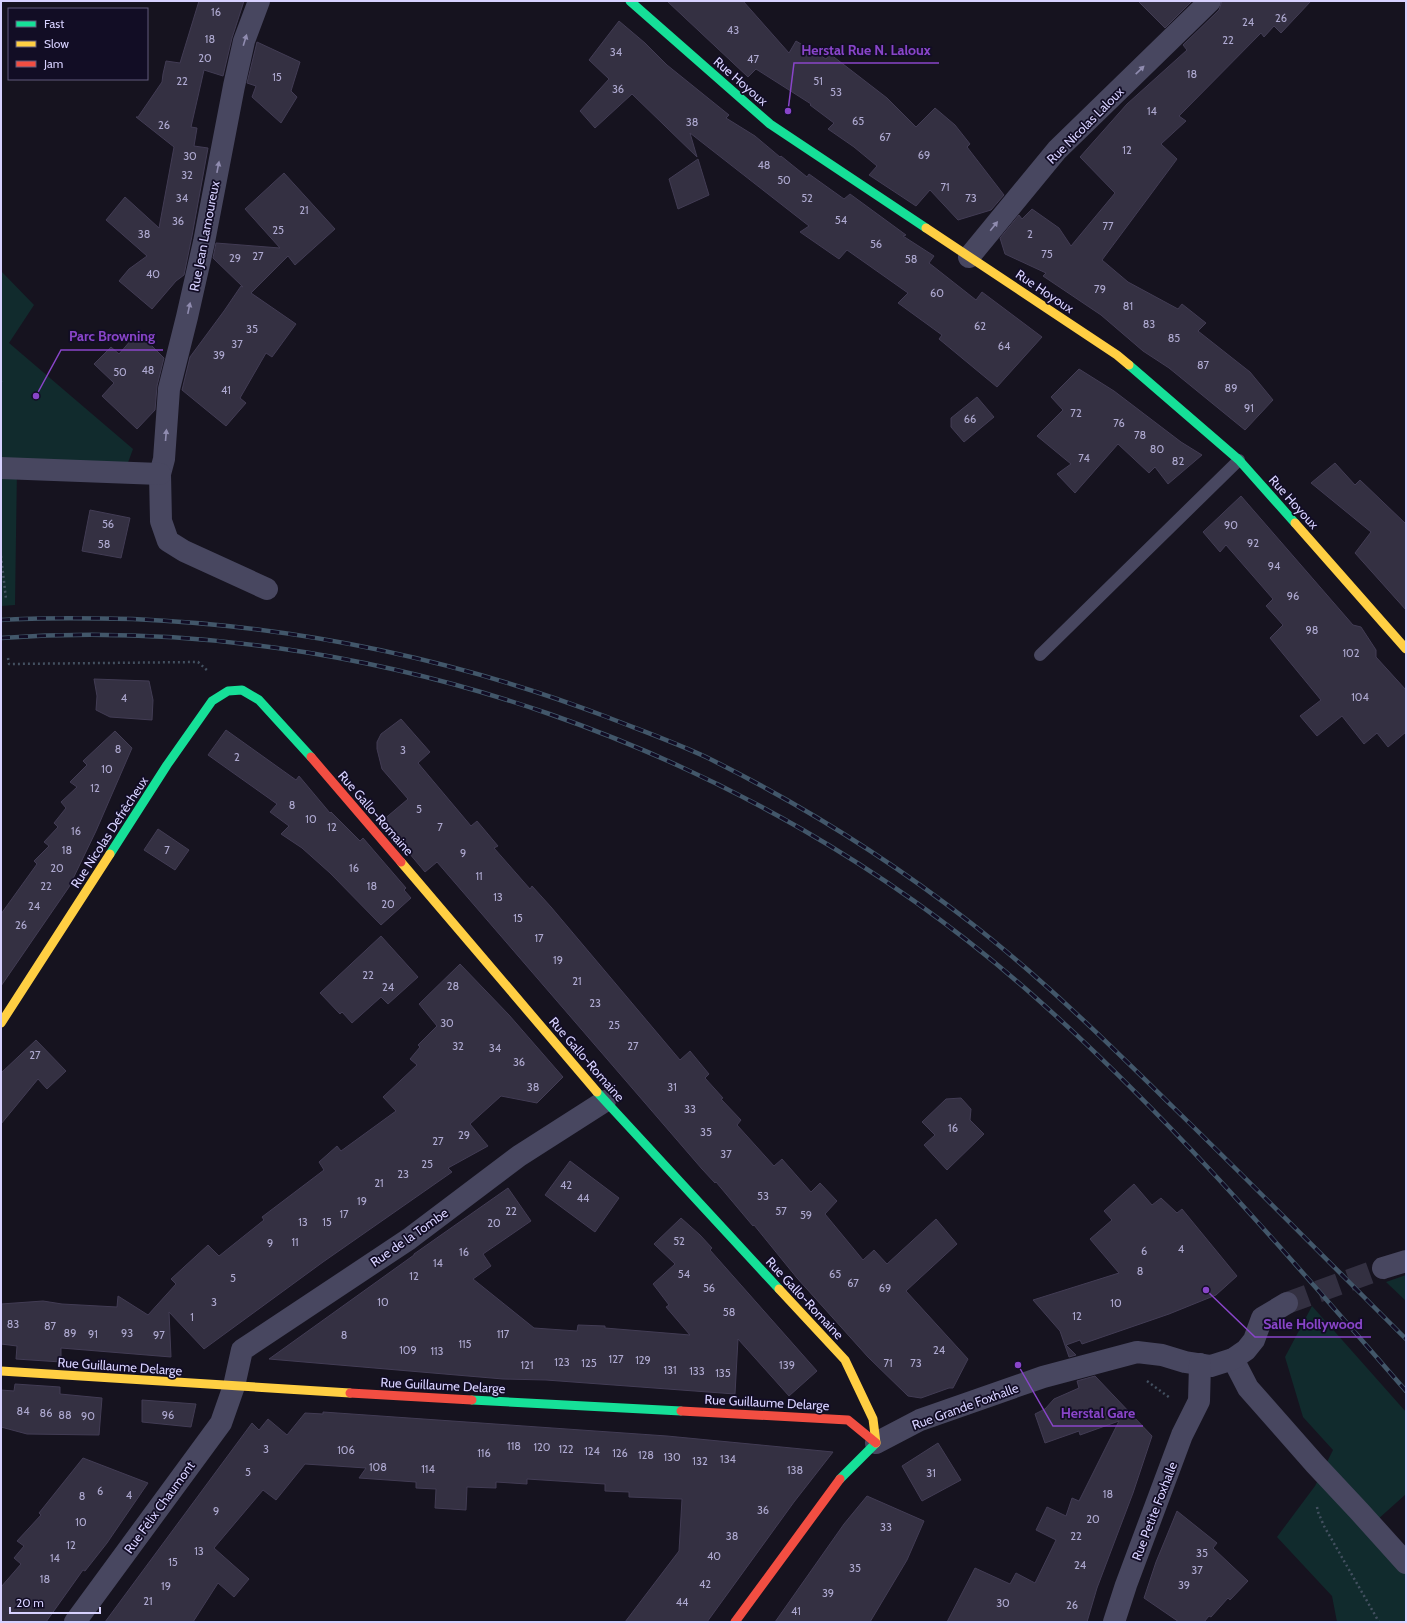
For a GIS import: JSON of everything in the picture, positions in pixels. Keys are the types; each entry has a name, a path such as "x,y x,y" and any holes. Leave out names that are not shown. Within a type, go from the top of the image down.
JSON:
{"street":[{"name":"Rue Jean Lamoureux","path":"259,1 244,41 204,242 170,388 164,460 160,474 161,521 168,541 184,551 267,588"},
{"name":"Rue Hoyoux","path":"630,1 770,124 1117,355 1239,460 1406,649"},
{"name":"Rue Nicolas Laloux","path":"969,256 1057,150 1210,1"},
{"path":"1,468 160,474"},
{"name":"Rue Gallo-Romaine","path":"228,691 242,690 259,700 290,733 606,1102 845,1360 873,1419 876,1443"},
{"name":"Rue Nicolas Defrêcheux","path":"1,1023 167,765 212,701 228,691"},
{"name":"Rue de la Tombe","path":"234,1386 242,1350 409,1239 519,1156 606,1102"},
{"path":"1383,1268 1406,1261"},
{"path":"1200,1364 1211,1366 1233,1359 1246,1350 1254,1340 1262,1318 1287,1304"},
{"name":"Rue Grande Foxhalle","path":"735,1622 843,1475 876,1443 920,1420 1043,1377 1137,1352 1162,1355 1185,1362 1200,1364"},
{"path":"1233,1359 1248,1388 1315,1464 1359,1510 1406,1563"},
{"name":"Rue Petite Foxhalle","path":"1114,1622 1126,1585 1182,1436 1199,1401 1200,1364"},
{"name":"Rue Guillaume Delarge","path":"1,1371 234,1386 848,1420 876,1443"},
{"name":"Rue Félix Chaumont","path":"75,1622 221,1423 234,1386"}],"lane":[{"path":"1040,655 1239,460"}],"path":[{"path":"1,556 2,578 6,599"},
{"path":"8,658 9,664 198,662 228,691"},
{"path":"1315,1464 1318,1512 1379,1622"}],"green space":[{"path":"1,271 34,305 9,343 133,449 126,468 17,468 15,605 1,606"},
{"path":"1406,1275 1406,1301 1386,1282"},
{"path":"1312,1306 1406,1412 1406,1494 1367,1529 1406,1572 1406,1622 1337,1622 1332,1596 1277,1537 1315,1486 1333,1450 1303,1417 1285,1357"}],"building":[{"path":"199,1 244,1 232,38 223,76 204,70 191,127 197,128 194,146 208,148 184,275 176,281 152,309 119,281 129,269 147,256 106,220 125,197 159,228 174,147 136,117 138,117 162,82 166,61 180,63"},
{"path":"667,1 743,1 789,53 796,41 826,59 830,54 887,98 916,127 935,108 955,125 970,144 967,147 1004,195 991,210 958,220 930,190 916,206 869,175 877,166 854,147 828,129 834,123 810,105 811,104 756,69 748,77"},
{"path":"1138,1 1192,1 1165,28"},
{"path":"1222,1 1311,1 1281,33 1274,26 1264,37 1261,33 1179,116 1186,121 1161,144 1177,159 1102,260 1128,282 1178,309 1182,304 1206,323 1198,331 1250,372 1273,400 1245,430 1169,368 1143,351 1101,315 1043,276 1046,273 1005,254 1000,238 1019,215 1022,219 1032,209 1059,228 1071,246 1115,193 1080,157 1127,104 1187,50 1183,45 1219,10"},
{"path":"619,21 645,43 667,65 729,115 726,118 755,136 807,177 809,174 844,199 850,194 906,235 903,236 934,256 929,263 976,300 982,292 1042,337 997,387 939,339 942,335 898,303 908,293 847,250 839,259 800,232 809,226 690,133 697,157 632,94 595,128 580,111 609,79 589,60"},
{"path":"257,42 300,62 291,91 297,97 281,123 252,97 256,86 247,83"},
{"path":"698,159 709,195 678,209 669,179"},
{"path":"284,173 335,229 295,265 288,256 251,293 296,324 272,357 266,353 240,398 246,403 226,426 182,390 190,357 241,286 243,287 213,258 216,243 280,248 245,209"},
{"path":"138,332 164,358 157,386 155,410 137,429 102,396 114,383 94,364 111,347 119,354"},
{"path":"1079,369 1114,391 1181,442 1202,455 1168,484 1155,467 1149,473 1118,444 1075,493 1057,474 1071,464 1037,436 1063,410 1051,397"},
{"path":"977,397 994,417 964,442 951,427 951,418"},
{"path":"1335,463 1355,485 1360,480 1406,524 1406,610 1355,553 1371,532 1311,483"},
{"path":"1241,496 1353,625 1361,627 1376,650 1376,657 1406,690 1406,732 1388,747 1377,733 1364,744 1342,716 1317,736 1300,716 1321,700 1270,638 1283,625 1266,606 1273,599 1226,545 1220,552 1203,532"},
{"path":"90,510 130,518 121,558 82,551"},
{"path":"94,679 149,681 153,700 152,720 110,717 96,710 97,696"},
{"path":"401,719 430,752 418,763 471,826 477,821 498,846 494,848 530,889 532,886 551,907 680,1060 690,1051 709,1074 705,1078 723,1098 721,1099 741,1120 737,1125 774,1166 782,1159 811,1192 820,1183 837,1201 825,1214 863,1260 874,1250 887,1264 936,1219 957,1244 906,1291 968,1359 953,1388 921,1398 908,1396 868,1357 797,1278 754,1225 753,1226 716,1182 715,1183 702,1169 437,862 425,872 382,821 408,799 382,769 377,749 377,742 381,734"},
{"path":"226,730 296,780 299,776 330,813 331,812 360,841 363,838 406,888 404,890 411,898 381,925 330,873 302,848 281,834 289,826 270,812 277,804 208,755"},
{"path":"115,731 132,748 96,831 69,887 1,986 1,914 37,864 34,861 49,846 44,842 58,827 54,823 66,808 61,802 77,787 70,782 87,765 83,761"},
{"path":"158,829 189,850 175,870 144,850"},
{"path":"381,936 418,977 388,1004 381,997 352,1023 342,1012 340,1014 320,993"},
{"path":"460,964 509,1015 563,1077 537,1103 501,1096 470,1124 488,1146 448,1168 452,1172 323,1262 204,1349 169,1312 171,1357 61,1348 61,1362 16,1359 17,1346 1,1344 1,1304 43,1301 62,1304 117,1307 118,1296 148,1315 176,1284 171,1279 208,1245 219,1256 264,1220 262,1217 324,1170 319,1162 337,1146 341,1151 396,1111 383,1097 417,1065 410,1059 420,1047 418,1045 437,1026 419,1004"},
{"path":"36,1040 66,1071 47,1089 38,1079 1,1124 1,1073"},
{"path":"961,1098 971,1109 970,1120 984,1134 947,1170 924,1145 935,1135 922,1122 946,1099"},
{"path":"570,1161 619,1198 595,1232 545,1195"},
{"path":"1134,1184 1152,1205 1161,1198 1177,1213 1182,1209 1237,1276 1216,1295 1169,1314 1082,1344 1080,1340 1066,1345 1076,1355 1069,1357 1060,1331 1033,1300 1119,1273 1090,1239 1112,1220 1104,1211"},
{"path":"508,1188 531,1221 483,1254 491,1266 473,1279 534,1328 577,1331 578,1325 605,1326 605,1328 690,1335 666,1307 669,1305 653,1284 675,1264 654,1244 681,1218 712,1248 710,1250 817,1371 789,1396 738,1339 735,1394 546,1380 503,1379 269,1359"},
{"path":"1095,1376 1152,1436 1133,1493 1097,1588 1087,1622 947,1622 975,1568 1010,1584 1016,1573 1035,1583 1056,1540 1036,1530 1047,1507 1066,1516 1072,1498 1079,1501 1119,1421 1080,1435 1079,1431 1045,1443 1035,1414 1045,1409 1054,1399 1079,1388 1077,1381"},
{"path":"15,1384 60,1387 60,1394 102,1398 99,1435 27,1434 1,1427 1,1390 14,1391"},
{"path":"142,1400 196,1404 191,1427 142,1422"},
{"path":"323,1412 667,1436 833,1452 794,1502 707,1622 625,1622 679,1551 682,1499 629,1497 629,1492 605,1491 605,1484 527,1479 527,1484 496,1482 496,1488 467,1487 466,1510 435,1508 436,1489 416,1488 416,1482 359,1478 366,1468 305,1464 276,1500 263,1490 214,1548 249,1579 234,1597 218,1583 193,1622 105,1622 252,1423 259,1430 268,1419 287,1435 305,1413 323,1414"},
{"path":"938,1443 961,1480 922,1501 902,1466"},
{"path":"83,1458 148,1483 107,1543 85,1571 83,1570 46,1622 1,1622 1,1587 21,1564 14,1558 24,1546 17,1541 41,1515 39,1513"},
{"path":"867,1496 924,1521 907,1560 870,1622 775,1622 844,1524"},
{"path":"1177,1511 1217,1543 1213,1548 1248,1581 1230,1600 1228,1598 1211,1617 1209,1616 1204,1622 1179,1622 1144,1598 1156,1562"}],"tunnel":[{"path":"1287,1303 1383,1268"}],"railway":[{"path":"1,620 100,618 194,623 254,629 374,649 433,662 550,696 669,741 706,757 775,793 876,854 940,899 998,944 1024,966 1124,1059 1406,1339"},
{"path":"1,638 139,636 277,648 414,674 548,714 678,765 802,829 919,904 1027,990 1078,1036 1127,1084 1223,1184 1406,1391"}],"traffic: fast":[{"path":"630,1 770,124 926,228"},
{"path":"1129,365 1239,460 1295,523"},
{"path":"110,854 167,765 212,701 228,691 242,690 259,700 311,757"},
{"path":"597,1092 779,1289"},
{"path":"472,1400 681,1411"},
{"path":"840,1479 876,1443"}],"traffic: slow":[{"path":"926,228 1117,355 1129,365"},
{"path":"1295,523 1406,649"},
{"path":"1,1023 110,854"},
{"path":"401,862 597,1092"},
{"path":"779,1289 845,1360 873,1419 876,1443"},
{"path":"1,1371 350,1393"}],"traffic: jam":[{"path":"311,757 401,862"},
{"path":"350,1393 472,1400"},
{"path":"681,1411 848,1420 876,1443"},
{"path":"735,1622 840,1479"}],"place":[{"name":"Herstal Rue N. Laloux","path":"788,111"},
{"name":"Parc Browning","path":"36,396"},
{"name":"Salle Hollywood","path":"1206,1290"},
{"name":"Herstal Gare","path":"1018,1365"}]}
